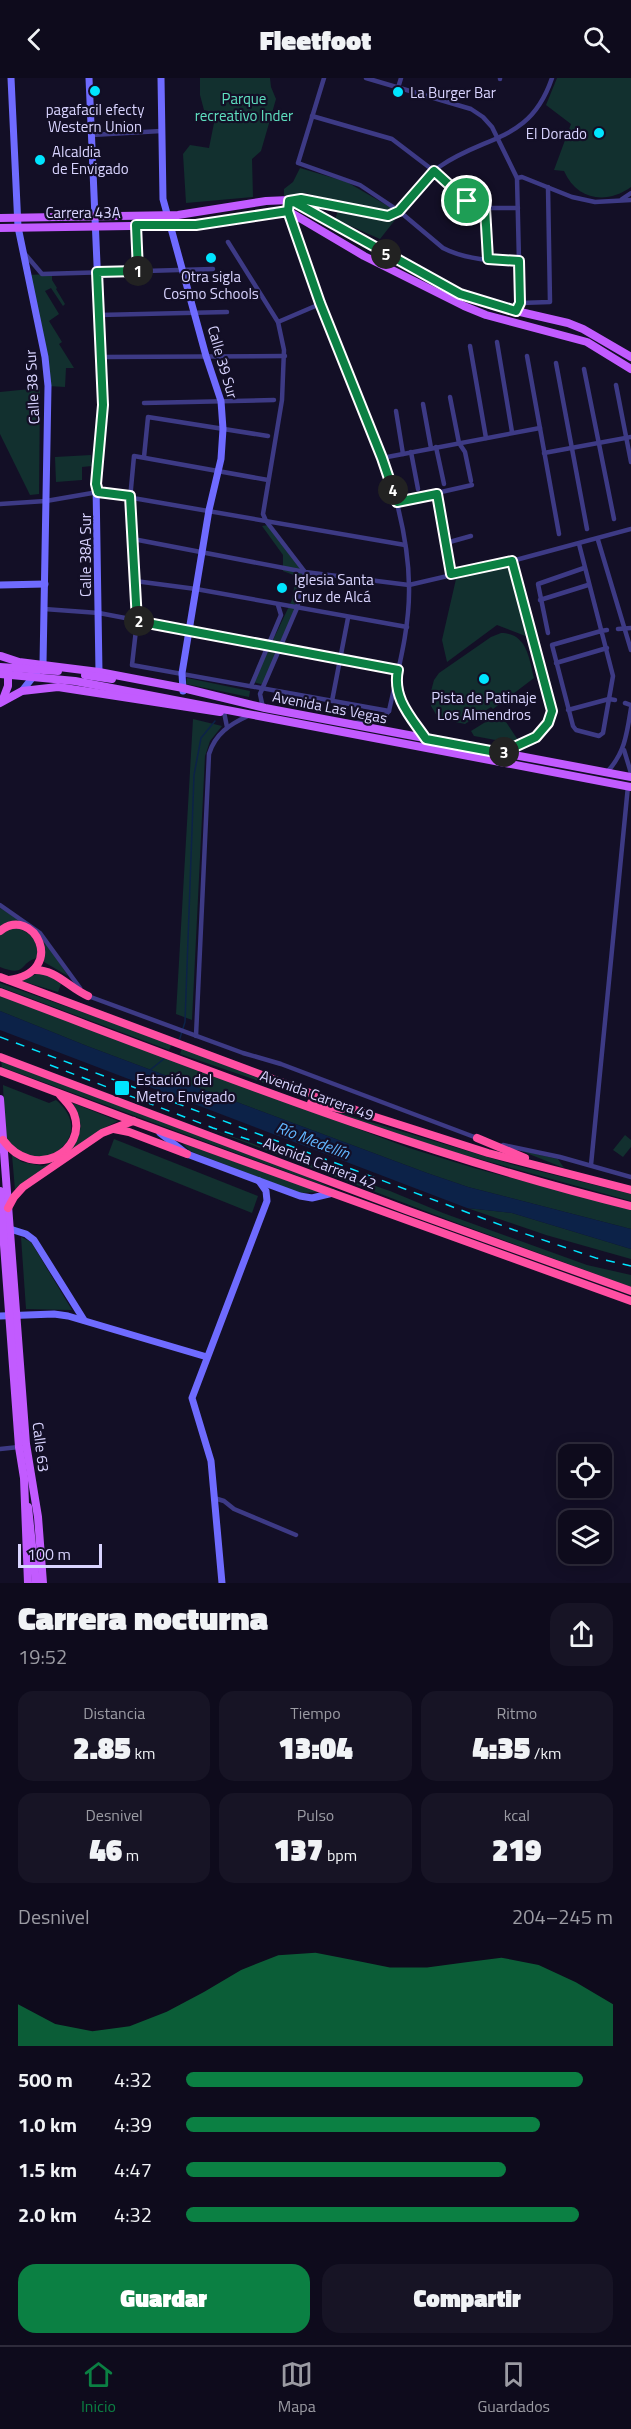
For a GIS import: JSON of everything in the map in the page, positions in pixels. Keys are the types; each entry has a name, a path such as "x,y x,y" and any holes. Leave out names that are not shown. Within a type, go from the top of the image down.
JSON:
{"highway":[{"path":"0,931 9,925 21,925 35,934 42,953 39,964 34,970 22,978 4,979"},
{"path":"34,970 47,970 70,987 88,996"},
{"name":"Avenida Carrera 49","path":"4,979 184,1044 369,1115 477,1149 631,1191"},
{"name":"Avenida Carrera 49","path":"0,992 287,1099 466,1161 631,1206"},
{"name":"Avenida Carrera 42","path":"0,1057 631,1291"},
{"name":"Avenida Carrera 42","path":"0,1071 631,1301"},
{"path":"3,1140 18,1155 31,1161 45,1161 66,1148 74,1137 76,1121 72,1110 58,1093"},
{"path":"287,1099 369,1115"},
{"path":"8,1208 23,1187 110,1129 133,1121"},
{"path":"110,1129 129,1132 187,1154"},
{"path":"477,1138 556,1171"},
{"path":"484,1238 506,1256"}],"main road":[{"name":"Carrera 43A","path":"0,228 168,215 266,201 289,201 308,209 331,224 460,294 516,311 568,323 583,329 631,357"},
{"name":"Carrera 43A","path":"0,218 95,221 136,225 196,225 288,211"},
{"path":"288,211 364,256 464,306 486,315 586,342 631,369"},
{"path":"0,702 9,680 8,667 1,655"},
{"name":"Avenida Las Vegas","path":"1,655 19,662 99,672 263,708 631,775"},
{"path":"56,666 52,677 58,687"},
{"name":"Avenida Las Vegas","path":"0,667 183,689"},
{"name":"Avenida Las Vegas","path":"0,674 75,677 225,711"},
{"name":"Avenida Las Vegas","path":"22,691 58,687 252,714 629,787"},
{"path":"0,702 22,691"},
{"path":"225,711 234,707 236,701"},
{"path":"382,740 404,741 408,736"},
{"path":"0,1099 10,1228 13,1315"},
{"path":"0,1191 13,1315"},
{"name":"Calle 63","path":"13,1315 19,1447 24,1478 28,1583"},
{"name":"Calle 63","path":"13,1315 26,1444 38,1517 43,1583"},
{"path":"24,1478 36,1583"}],"street":[{"name":"Calle 38 Sur","path":"11,78 18,227 35,304 48,386 43,664"},
{"name":"Calle 38A Sur","path":"89,78 103,405 96,484 98,492 99,672"},
{"name":"Calle 39 Sur","path":"161,78 164,199 206,356 221,400 223,429 218,470 209,510 182,674 183,689"},
{"path":"324,78 298,163 351,181 399,211 443,248 459,254 488,259 519,261"},
{"path":"366,78 471,109 483,117 499,138 517,178 520,303 516,311"},
{"path":"398,88 401,78"},
{"path":"399,211 434,171 526,122 548,92 552,78"},
{"path":"312,116 392,139 434,171 472,205 485,208 518,208"},
{"path":"92,135 161,131"},
{"path":"517,178 522,177 572,197 595,202 631,200"},
{"path":"520,303 550,302 548,187"},
{"path":"620,200 631,193"},
{"name":"Carrera 43A","path":"289,201 301,199 388,216 399,211"},
{"path":"289,201 288,211 320,303 382,458 397,502 405,545 409,585 407,627 389,711 376,720 346,724"},
{"path":"485,208 488,259"},
{"path":"136,225 138,271"},
{"path":"228,242 278,322 285,356 282,400 263,514 305,572 297,608 259,697 263,708"},
{"path":"21,247 42,274 213,269"},
{"path":"278,322 320,303"},
{"path":"99,315 227,312"},
{"path":"497,342 512,432"},
{"path":"470,346 486,438"},
{"path":"101,357 285,356"},
{"path":"527,356 559,534"},
{"path":"556,363 587,529"},
{"path":"584,369 614,519"},
{"path":"616,385 629,437 631,462"},
{"path":"397,502 437,494 472,483 465,452 459,443 450,397"},
{"path":"144,403 274,400"},
{"path":"423,404 444,484"},
{"path":"396,411 404,454"},
{"path":"144,457 148,417 268,436"},
{"path":"382,458 540,428"},
{"path":"544,453 629,437"},
{"path":"411,452 418,489"},
{"path":"268,480 134,456 130,496 137,621 132,665 389,711"},
{"path":"0,504 46,501 98,492 405,545"},
{"path":"437,494 451,574"},
{"path":"133,539 305,572 409,585 598,540 631,529"},
{"path":"446,543 471,536"},
{"path":"598,540 631,650"},
{"path":"579,544 588,585 604,631 613,676 612,699 603,734 599,736 576,730 568,710 552,645 604,631"},
{"path":"501,753 536,737 548,723 552,711 512,561"},
{"path":"548,633 538,589 542,582 584,568"},
{"path":"135,580 407,627"},
{"path":"0,585 45,584"},
{"path":"540,600 588,585"},
{"path":"251,686 281,615 278,605"},
{"path":"44,609 99,613 398,670"},
{"path":"332,701 348,618"},
{"path":"618,629 631,628"},
{"path":"556,663 608,648"},
{"path":"22,691 43,664"},
{"path":"396,678 400,700 434,750"},
{"path":"568,710 612,699"},
{"path":"629,706 624,747 631,775"},
{"path":"225,711 227,727"},
{"path":"196,1036 209,754 216,738 227,727 252,714"},
{"path":"607,772 620,757 624,747"},
{"path":"591,1165 629,787"},
{"path":"0,905 40,933 76,984 88,996 176,1029 281,1064 477,1138 591,1165 631,1177"},
{"name":"Avenida Carrera 42","path":"156,1129 187,1154 306,1198 333,1193"},
{"path":"222,1583 211,1461 192,1398 267,1201 266,1191 259,1181"},
{"path":"10,1228 34,1240 84,1320"},
{"path":"0,1316 54,1314 84,1320 207,1357"},
{"path":"0,1449 19,1447"},
{"path":"214,1498 224,1501 234,1509 296,1535"}],"green space":[{"name":"Parque recreativo Inder","path":"200,78 270,78 276,99 261,151 252,159 253,197 186,203 183,154 190,145 209,148 216,113 204,110 200,95"},
{"name":"El Dorado","path":"557,78 631,78 631,187 612,196 593,197 576,188 564,171 554,170 571,124 546,105"},
{"path":"300,168 347,182 393,209 390,214 305,193 284,196 284,189 293,182"},
{"path":"338,211 395,220 380,239 335,219"},
{"path":"52,274 52,280 65,304 63,306 51,288 45,291 59,314 49,321 62,342 59,344 74,368 66,368 65,387 48,386 27,275"},
{"path":"40,388 39,494 30,495 0,434 0,392"},
{"path":"91,455 92,466 82,467 82,480 56,482 55,457"},
{"path":"268,525 304,572 297,608 264,685 253,682 292,600 296,576 283,571 283,555 262,526"},
{"path":"509,564 528,637 497,625 447,662 442,640 456,579"},
{"name":"Pista de Patinaje Los Almendros","path":"501,633 510,634 522,642 534,678 493,709 491,707 465,724 441,719 431,706 430,695 434,680 439,673 491,637"},
{"path":"187,678 250,691 249,697 186,684"},
{"path":"500,713 518,740 512,743 474,736 471,731"},
{"path":"193,719 222,726 210,741 205,756 192,1020 176,1014"},
{"path":"0,908 30,926 47,944 68,976 44,962 44,944 13,922 0,927"},
{"path":"14,927 29,934 37,946 38,958 15,971 0,967 0,935"},
{"path":"38,973 47,974 61,984 58,992 22,981"},
{"path":"0,983 172,1044 169,1050 0,987"},
{"path":"0,995 409,1148 631,1210 631,1229 468,1187 427,1173 87,1046 0,1011"},
{"path":"182,1048 314,1100 180,1054"},
{"path":"1,1061 294,1171 339,1191 2,1067"},
{"path":"3,1085 49,1103 56,1100 67,1113 71,1125 70,1137 63,1146 43,1157 31,1157 19,1152 5,1138"},
{"path":"73,1103 118,1121 15,1190 12,1155 22,1162 43,1166 64,1155 75,1143 80,1121"},
{"path":"324,1108 514,1165 631,1194 631,1201 436,1147"},
{"path":"210,1129 390,1191 443,1213 587,1265 631,1275 631,1287 454,1222"},
{"path":"625,1135 631,1140 631,1147 623,1157 613,1150"},
{"path":"114,1139 258,1196 252,1213 108,1155"},
{"path":"182,1143 320,1192 300,1193 190,1151"},
{"path":"519,1150 558,1159 564,1168"},
{"path":"467,1208 512,1213 631,1249 631,1259 546,1235"},
{"path":"21,1237 31,1242 72,1310 26,1309"}],"water":[{"name":"Río Medellín","path":"0,1011 87,1046 427,1173 468,1187 631,1229 631,1249 512,1213 467,1208 0,1030"}],"waterway":[{"path":"179,1041 185,1022 194,775 201,738 215,721"},
{"path":"150,1070 165,1058"}],"railway":[{"path":"0,1037 514,1230 596,1258 631,1266"},
{"path":"50,1065 213,1128 287,1152"}],"place":[{"name":"pagafacil efecty Western Union","path":"95,91"},
{"name":"La Burger Bar","path":"398,92"},
{"name":"El Dorado","path":"599,133"},
{"name":"Alcaldia de Envigado","path":"40,160"},
{"name":"Otra sigla Cosmo Schools","path":"211,258"},
{"name":"Iglesia Santa Cruz de Alcá","path":"282,588"},
{"name":"Pista de Patinaje Los Almendros","path":"484,679"},
{"name":"Estación del Metro Envigado","path":"122,1088"}],"route":[{"path":"467,201 434,171 394,215 388,216 301,199 289,201 288,211 248,215 196,225 136,225 138,271 97,272 103,405 96,484 98,492 130,496 137,621 398,670 396,678 398,696 426,739 501,753 536,737 548,723 552,711 512,561 451,574 437,494 397,502 382,458 320,303 288,211 289,201 296,203 460,294 516,311 520,303 519,261 488,259 485,208 472,205 467,201"}]}
